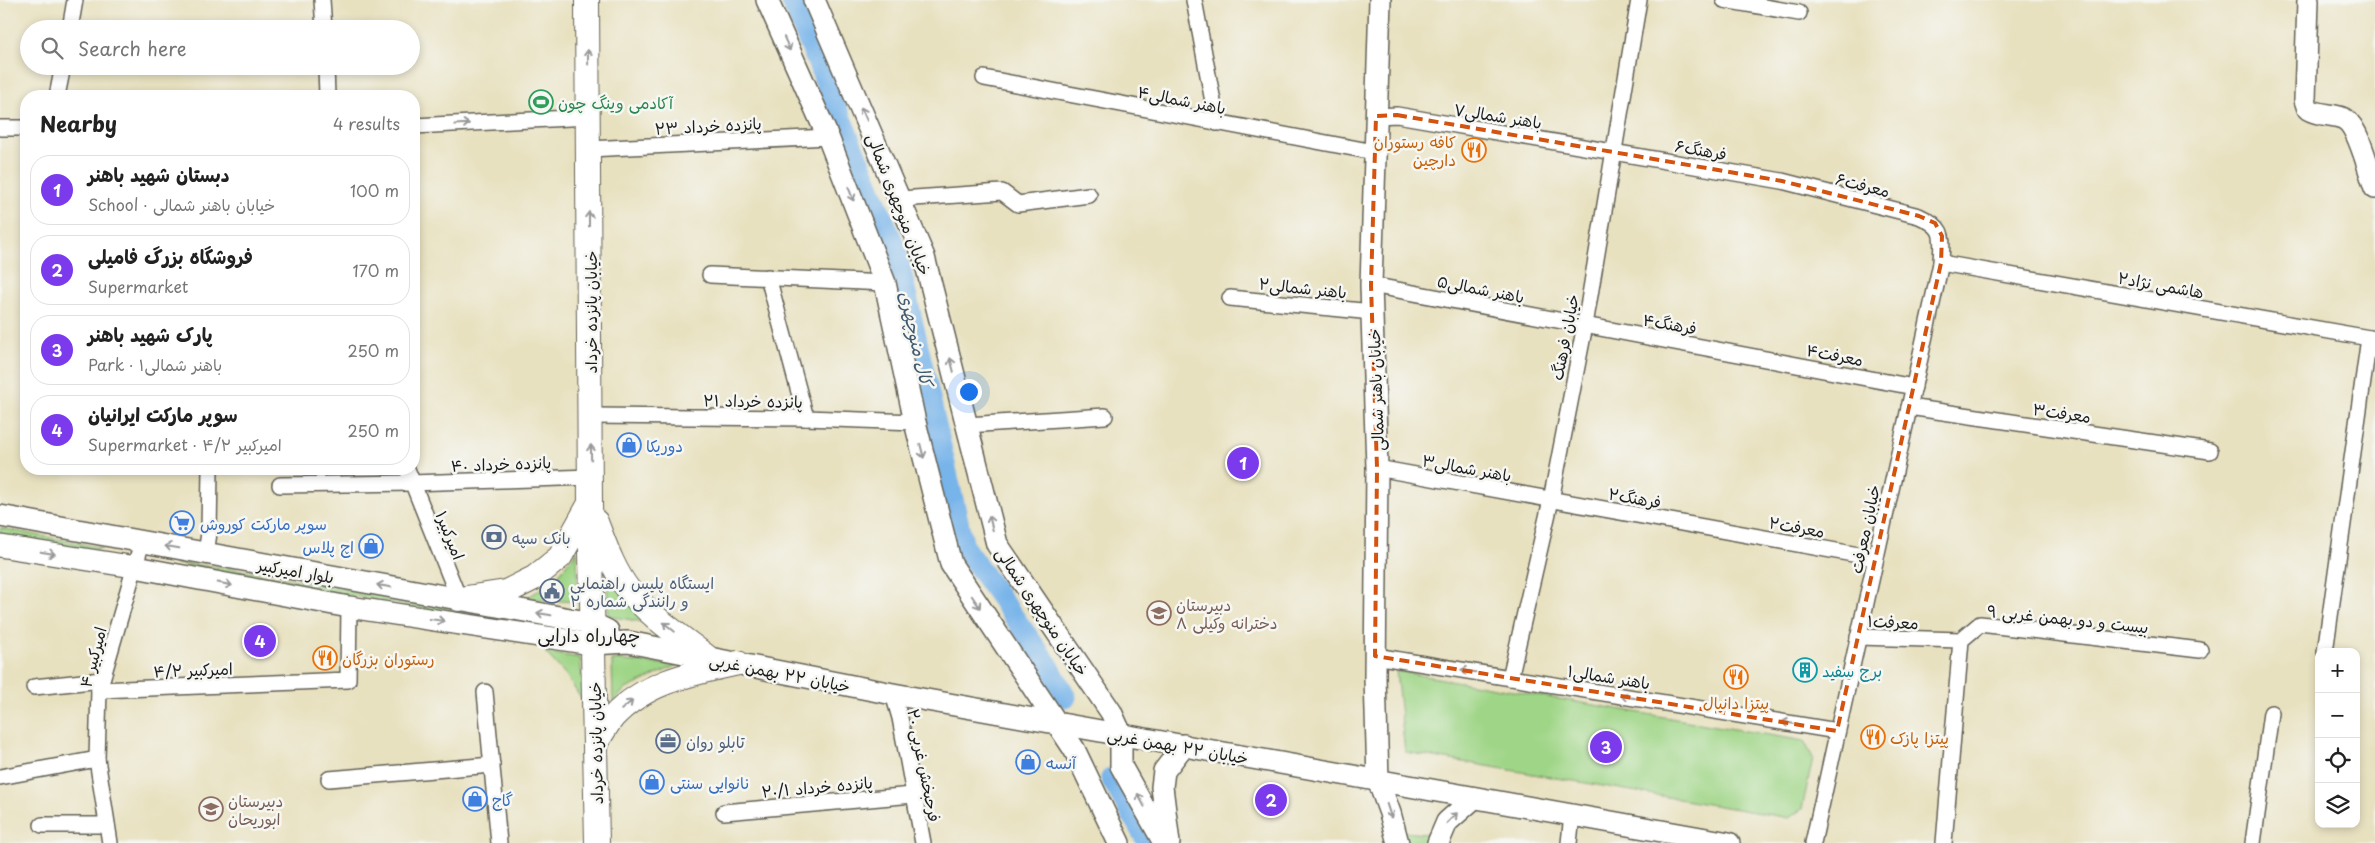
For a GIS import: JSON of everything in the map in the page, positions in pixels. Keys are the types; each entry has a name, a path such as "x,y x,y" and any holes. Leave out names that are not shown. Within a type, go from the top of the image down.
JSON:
{"main road":[{"name":"خیابان پانزده خرداد","path":"587,0 591,416 590,504 597,843"},
{"path":"459,599 506,592 534,578 560,557 590,504"},
{"path":"590,504 608,553 628,588 653,614 707,657"},
{"path":"596,742 614,716 644,693 670,679 738,663"}],"street":[{"path":"72,20 75,0"},
{"path":"322,0 323,20"},
{"path":"767,0 828,137 885,283 915,422 951,564 1058,724 1081,764 1119,843"},
{"name":"خیابان منوچهری شمالی","path":"814,0 924,257 997,544 1111,712 1121,734 1121,766 1164,843"},
{"path":"1194,0 1216,123"},
{"name":"خیابان باهنر شمالی","path":"1380,0 1371,285 1377,468 1375,656 1378,780 1398,843"},
{"name":"خیابان فرهنگ","path":"1510,678 1551,500 1585,326 1639,0"},
{"path":"1724,0 1799,13"},
{"path":"2308,0 2305,100 2308,109 2318,115 2338,116 2346,120 2354,130 2375,188"},
{"path":"58,90 61,75"},
{"path":"326,75 327,90"},
{"name":"باهنر شمالی۴","path":"984,78 1374,152"},
{"path":"420,126 589,116"},
{"name":"باهنر شمالی۷","path":"1376,116 1397,116 1614,152"},
{"path":"0,128 20,128"},
{"name":"پانزده خرداد ۲۳","path":"589,149 828,137"},
{"name":"فرهنگ۶","path":"1614,152 1782,181"},
{"name":"معرفت۶","path":"1782,181 1919,216 1935,223"},
{"path":"900,199 1002,192 1018,204 1089,195"},
{"name":"خیابان معرفت","path":"1813,843 1941,263 1942,236 1935,223"},
{"name":"هاشمی نژاد۲","path":"1941,263 2372,339"},
{"path":"710,274 885,283"},
{"path":"768,277 806,418"},
{"name":"باهنر شمالی۵","path":"1371,285 1585,326"},
{"name":"باهنر شمالی۲","path":"1230,298 1372,312"},
{"name":"فرهنگ۴","path":"1585,326 1749,356"},
{"path":"2326,648 2372,339"},
{"name":"معرفت۴","path":"1749,356 1914,387"},
{"name":"معرفت۳","path":"1909,407 2210,452"},
{"name":"پانزده خرداد ۲۱","path":"591,416 806,418 915,422"},
{"path":"967,425 1105,416"},
{"name":"باهنر شمالی۳","path":"1377,468 1551,500"},
{"path":"206,554 209,533 210,475"},
{"name":"پانزده خرداد ۴۰","path":"280,485 409,476 591,477"},
{"name":"امیرکبیر۱","path":"409,476 459,599"},
{"name":"فرهنگ۲","path":"1551,500 1713,529"},
{"name":"بلوار امیرکبیر","path":"0,516 459,599 592,633"},
{"name":"معرفت۲","path":"1713,529 1875,558"},
{"name":"امیرکبیر ۴","path":"110,843 97,759 101,685 142,542"},
{"name":"بلوار امیرکبیر","path":"0,546 135,567 349,607 592,633"},
{"name":"امیرکبیر ۴/۲","path":"34,687 348,680 349,607"},
{"name":"بیست و دو بهمن غربی ۹","path":"1961,640 1980,624 2200,650"},
{"name":"خیابان ۲۲ بهمن غربی","path":"592,633 628,642 893,694 1729,843"},
{"name":"معرفت۱","path":"1858,637 1961,640"},
{"path":"1944,843 1961,640"},
{"name":"باهنر شمالی۱","path":"1375,656 1837,731"},
{"path":"485,692 499,843"},
{"name":"فرحبخش غربی ۲۰","path":"893,694 900,718 922,843"},
{"path":"2253,843 2271,714"},
{"path":"1169,843 1162,787 1164,771 1184,745"},
{"path":"0,777 97,759"},
{"path":"329,779 492,765"},
{"name":"پانزده خرداد ۲۰/۱","path":"724,812 913,795"},
{"path":"1438,843 1447,822 1474,798"},
{"path":"1569,843 1572,815"},
{"path":"42,825 107,825"}],"highlighted area":[{"path":"1397,115 1782,181 1919,216 1935,223 1942,236 1941,263 1837,731 1375,656 1377,468 1371,285 1376,116"}],"green space":[{"path":"0,528 103,548 92,550 0,534"},
{"path":"577,551 578,602 526,599 557,577"},
{"path":"162,561 229,568 561,628 474,618"},
{"path":"606,574 648,623 609,616"},
{"path":"545,652 580,658 585,705 566,675"},
{"path":"612,660 677,665 624,690 613,703"},
{"path":"1396,671 1804,741 1813,758 1802,809 1789,818 1405,752"},
{"path":"1402,832 1429,834 1428,843 1406,843"}],"waterway":[{"name":"کال منوچهری","path":"791,0 896,249 964,547 1049,666 1066,697"},
{"name":"کال منوچهری","path":"1111,778 1148,843"}],"place":[{"name":"آکادمی وینگ چون","path":"541,102"},
{"name":"کافه رستوران دارچین","path":"1474,150"},
{"name":"دوریکا","path":"629,445"},
{"name":"دبستان شهید باهنر","path":"1243,463"},
{"name":"سوپر مارکت کوروش","path":"182,523"},
{"name":"بانک سپه","path":"494,537"},
{"name":"اچ پلاس","path":"371,546"},
{"name":"ایستگاه پلیس راهنمایی و رانندگی شماره ۲","path":"552,591"},
{"name":"دبیرستان دخترانه وکیلی ۸","path":"1159,613"},
{"name":"سوپر مارکت ایرانیان","path":"260,641"},
{"name":"رستوران بزرگان","path":"325,658"},
{"name":"برج سفید","path":"1805,670"},
{"name":"پیتزا دانیال","path":"1736,677"},
{"name":"پیتزا پازک","path":"1873,737"},
{"name":"تابلو روان","path":"668,741"},
{"name":"پارک شهید باهنر","path":"1606,747"},
{"name":"آنسه","path":"1028,762"},
{"name":"نانوایی سنتی","path":"652,782"},
{"name":"گاج","path":"475,799"},
{"name":"فروشگاه بزرگ فامیلی","path":"1271,800"},
{"name":"دبیرستان ابوریحان","path":"211,809"}],"district":[{"name":"چهارراه دارایی","path":"589,634"}]}
